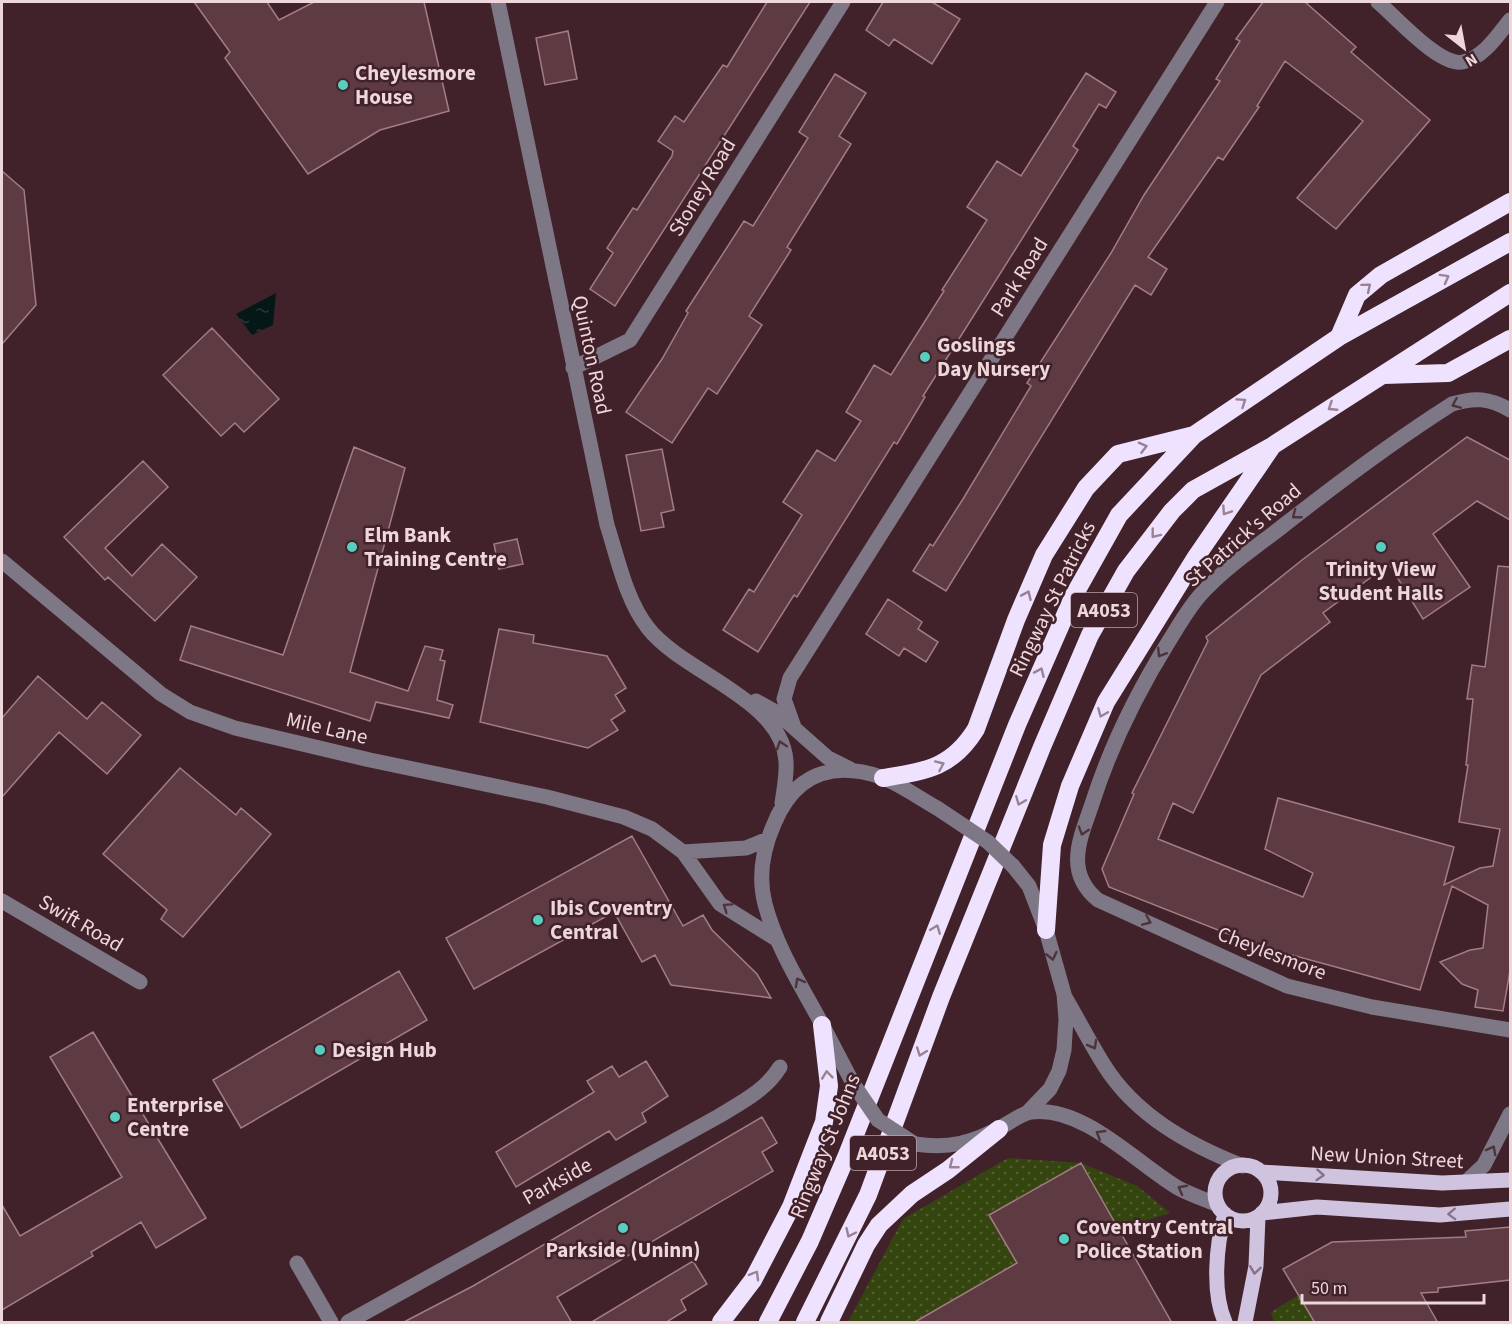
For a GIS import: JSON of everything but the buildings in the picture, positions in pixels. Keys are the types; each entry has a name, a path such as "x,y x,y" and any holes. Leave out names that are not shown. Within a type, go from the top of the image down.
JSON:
{"highway":[{"path":"1339,337 1357,295 1381,276 1510,202"},
{"name":"Ringway St Patricks","path":"915,983 1017,725 1073,597 1119,515 1194,435 1339,337 1510,242"},
{"name":"A4053","path":"805,1323 868,1195 941,997 1090,635 1126,571 1172,511 1193,490 1272,446 1510,293"},
{"path":"1381,375 1448,373 1510,339"},
{"path":"883,778 924,771 950,760 966,745 976,729 1016,620 1044,555 1086,488 1100,472 1118,454 1194,435"},
{"path":"1046,930 1052,845 1070,786 1106,702 1196,557 1272,446"},
{"name":"Ringway St Johns","path":"768,1323 810,1241 915,983"},
{"path":"721,1323 753,1280 791,1207 824,1122 828,1086 822,1025"},
{"path":"831,1323 866,1245 879,1225 912,1194 948,1170 999,1129"}],"main road":[{"path":"1225,1323 1218,1299 1217,1240 1222,1210 1216,1193 1220,1178 1230,1169 1243,1166 1261,1172 1269,1182 1271,1193 1270,1202 1260,1215 1256,1266 1245,1323"},
{"name":"New Union Street","path":"1261,1172 1442,1183 1510,1180"},
{"path":"1222,1210 1240,1221 1260,1215 1317,1207 1440,1215 1510,1209"}],"street":[{"name":"Quinton Road","path":"498,2 607,525 636,609 648,628 664,645 756,708 780,738 786,762 782,803"},
{"name":"Stoney Road","path":"573,368 630,340 843,2"},
{"name":"Park Road","path":"784,699 790,678 1217,2"},
{"path":"1378,2 1434,53 1449,61 1462,63 1477,56 1510,20"},
{"name":"St Patrick's Road","path":"1078,873 1077,855 1080,839 1097,788 1119,734 1144,680 1202,593 1238,560 1318,498 1452,404 1474,397 1495,401 1510,410"},
{"name":"Mile Lane","path":"2,561 161,694 190,712 235,728 370,760 547,797 624,817 652,829 683,852 720,904 776,939"},
{"name":"Quinton Road","path":"714,680 776,712 828,758 849,769 865,773"},
{"name":"Quinton Road","path":"784,699 794,727"},
{"path":"1064,994 1064,1050 1059,1071 1050,1089 1028,1112 999,1129 971,1142 953,1147 915,1144 878,1120 854,1085 776,939 764,902 762,866 768,839 782,803 797,786 811,777 836,771 865,773 883,778 937,808 988,842 1029,886 1046,930 1064,994 1105,1066 1138,1106 1207,1152 1243,1166"},
{"path":"683,852 746,848 768,839"},
{"name":"Cheylesmore","path":"1078,873 1089,892 1098,900 1170,931 1196,946 1264,977 1307,992 1407,1014 1510,1030"},
{"name":"Swift Road","path":"2,901 140,982"},
{"name":"Parkside","path":"348,1323 719,1116 758,1092 773,1078 780,1067"},
{"path":"1028,1112 1051,1113 1083,1124 1133,1155 1181,1189 1222,1210"},
{"path":"1467,1181 1484,1165 1510,1114"},
{"path":"297,1263 331,1323"}],"green space":[{"path":"1008,1158 1081,1163 989,1215 1017,1263 913,1322 848,1322 903,1219"},
{"path":"1081,1163 1137,1186 1170,1213 1119,1229"},
{"path":"1299,1295 1315,1322 1274,1322 1271,1312"}],"water":[{"path":"276,293 273,325 252,335 236,314"}],"place":[{"name":"Cheylesmore House","path":"343,85"},
{"name":"Goslings Day Nursery","path":"925,357"},
{"name":"Elm Bank Training Centre","path":"352,547"},
{"name":"Trinity View Student Halls","path":"1381,547"},
{"name":"Ibis Coventry Central","path":"538,920"},
{"name":"Design Hub","path":"320,1050"},
{"name":"Enterprise Centre","path":"115,1117"},
{"name":"Parkside (Uninn)","path":"623,1228"},
{"name":"Coventry Central Police Station","path":"1064,1239"}]}
